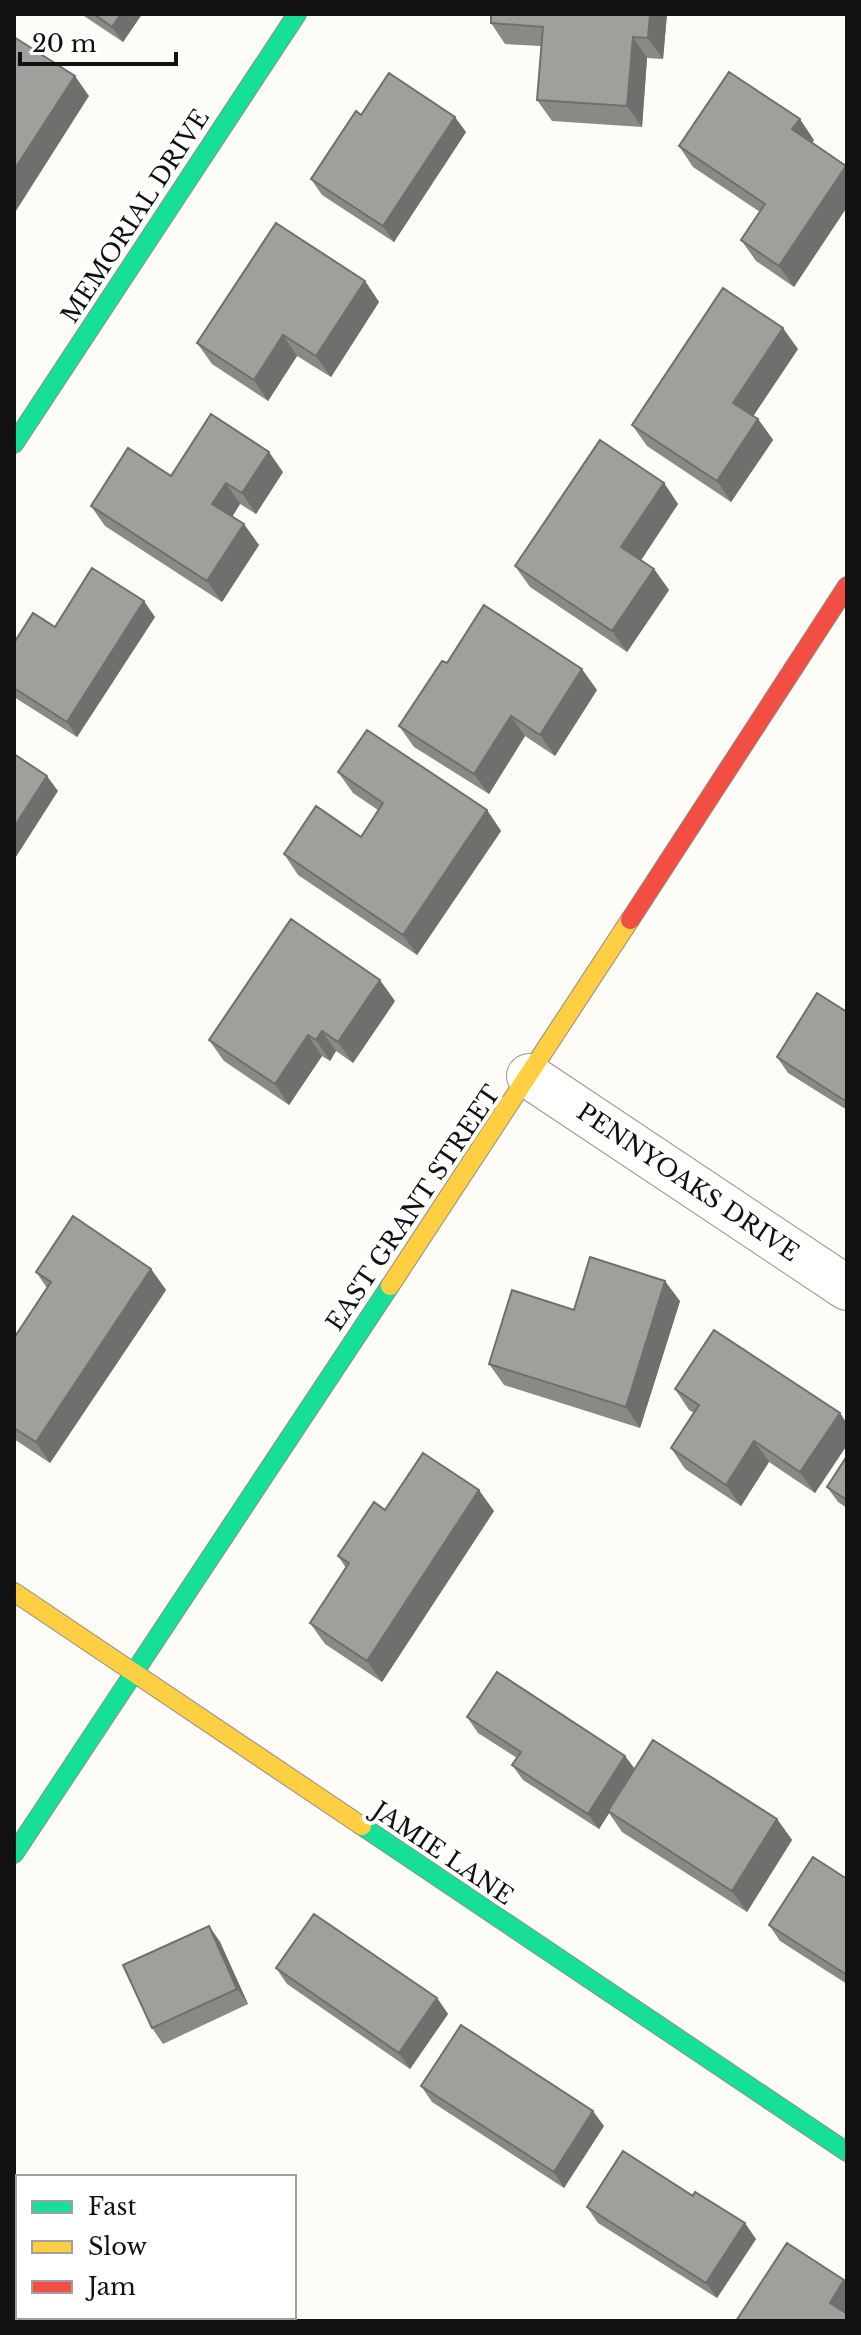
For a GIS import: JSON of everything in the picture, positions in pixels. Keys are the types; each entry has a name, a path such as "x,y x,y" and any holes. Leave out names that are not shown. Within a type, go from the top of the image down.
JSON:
{"street":[{"name":"MEMORIAL DRIVE","path":"14,444 297,14"},
{"name":"EAST GRANT STREET","path":"14,1854 529,1076 847,586"},
{"name":"PENNYOAKS DRIVE","path":"529,1076 847,1288"},
{"name":"JAMIE LANE","path":"14,1592 847,2152"}],"building":[{"path":"94,14 121,14 112,27"},
{"path":"491,14 650,14 648,38 633,37 627,106 537,100 543,27 491,23"},
{"path":"14,37 75,76 14,170"},
{"path":"729,72 800,119 792,129 846,166 779,266 741,240 765,204 679,146"},
{"path":"389,73 455,117 383,226 311,179 356,111 361,115"},
{"path":"276,223 365,281 316,356 283,335 254,380 197,343"},
{"path":"723,288 783,328 733,403 758,419 717,481 632,425"},
{"path":"211,414 269,452 242,493 226,483 212,504 244,524 207,581 91,506 128,448 171,476"},
{"path":"600,440 664,483 621,547 654,569 612,631 515,566"},
{"path":"92,568 144,601 67,722 14,688 14,643 33,613 55,627"},
{"path":"484,605 582,669 540,735 511,716 474,774 399,726 442,661 447,663"},
{"path":"367,730 487,810 403,935 284,854 316,806 361,837 383,803 338,772"},
{"path":"14,754 47,776 14,827"},
{"path":"291,919 380,980 338,1042 322,1031 316,1040 308,1035 275,1084 209,1040"},
{"path":"817,993 847,1012 847,1102 777,1057"},
{"path":"73,1216 151,1269 36,1442 14,1428 14,1338 51,1282 36,1272"},
{"path":"590,1257 665,1281 626,1407 489,1364 512,1290 574,1310"},
{"path":"714,1330 840,1413 800,1472 754,1441 726,1485 671,1448 699,1405 675,1389"},
{"path":"423,1453 479,1490 367,1661 310,1623 349,1563 338,1556 374,1502 385,1510"},
{"path":"847,1456 847,1500 827,1487"},
{"path":"497,1672 625,1756 588,1814 512,1765 521,1752 467,1717"},
{"path":"653,1740 777,1819 732,1891 608,1811"},
{"path":"813,1857 847,1879 847,1975 769,1925"},
{"path":"314,1914 437,1998 399,2053 276,1968"},
{"path":"209,1926 237,1989 152,2028 123,1965"},
{"path":"461,2025 593,2111 554,2172 421,2086"},
{"path":"623,2151 693,2196 695,2192 745,2223 706,2283 587,2207"},
{"path":"787,2243 844,2280 830,2303 847,2314 847,2321 736,2321"}],"traffic: fast":[{"path":"14,444 297,14"},
{"path":"14,1854 390,1286"},
{"path":"362,1826 847,2152"}],"traffic: slow":[{"path":"390,1286 630,920"},
{"path":"14,1592 362,1826"}],"traffic: jam":[{"path":"630,920 847,586"}]}
